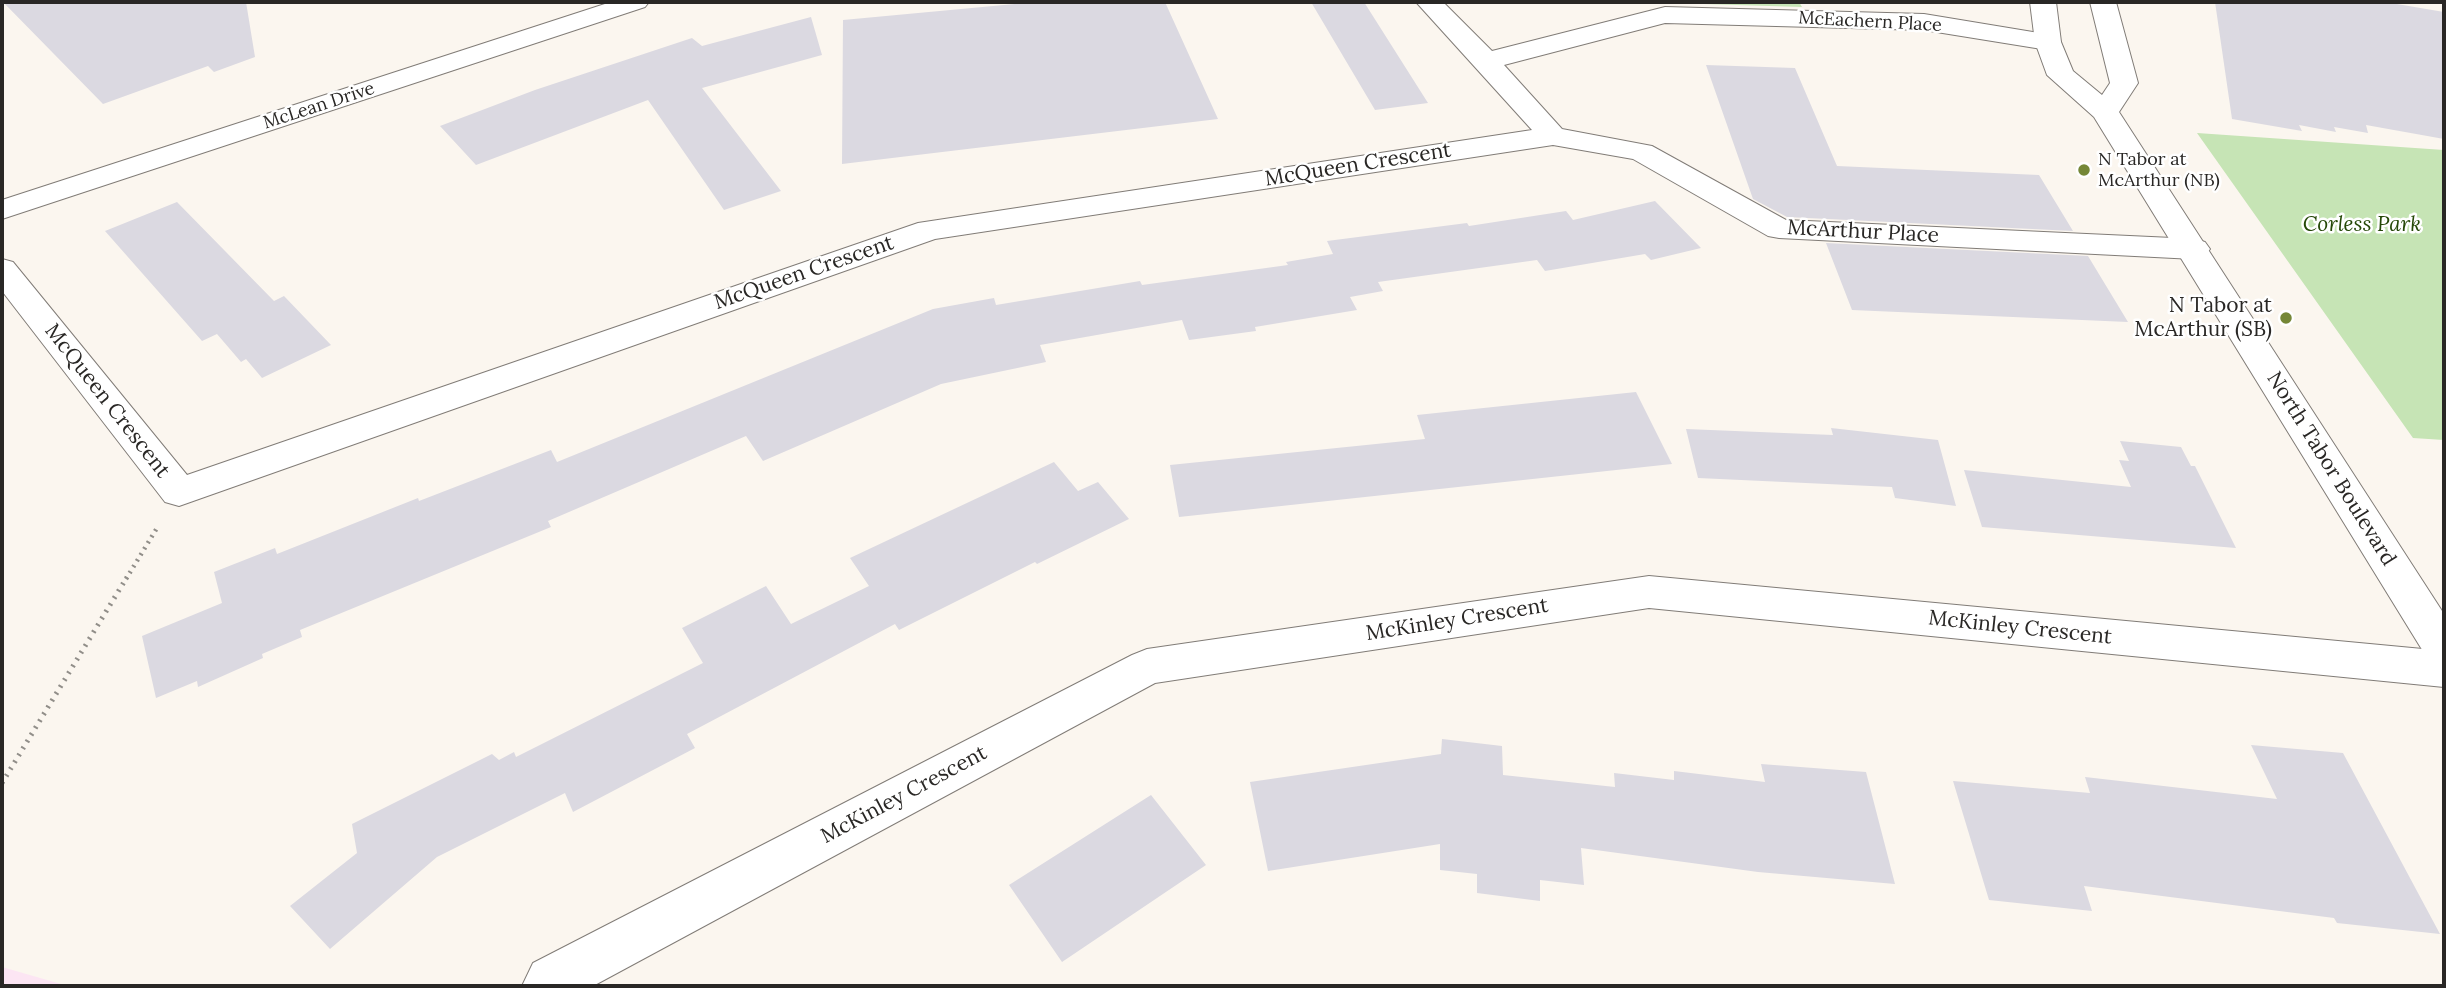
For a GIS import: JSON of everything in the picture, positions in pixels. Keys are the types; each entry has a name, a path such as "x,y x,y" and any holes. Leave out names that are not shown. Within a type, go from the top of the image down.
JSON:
{"street":[{"name":"McLean Drive","path":"2,210 636,2"},
{"path":"1429,2 1553,136"},
{"name":"North Tabor Boulevard","path":"2043,2 2048,42 2061,75 2105,112 2194,249 2444,649"},
{"path":"2103,2 2124,83 2105,112"},
{"name":"McEachern Place","path":"1486,61 1665,15 1924,22 2048,42"},
{"name":"McArthur Place","path":"1553,136 1642,152 1780,229 2194,249"},
{"name":"McQueen Crescent","path":"2,269 179,492 929,230 1553,136"},
{"name":"McKinley Crescent","path":"548,986 551,981 1147,667 1649,592 2444,669"}],"path":[{"path":"2,783 179,492"}],"shaded area":[{"path":"2,967 68,986 2,986"}],"green space":[{"path":"1668,2 1799,2 1802,7 1671,3"},
{"name":"Corless Park","path":"2197,133 2444,150 2444,440 2413,438"}],"building":[{"path":"3,2 246,2 255,57 214,72 208,66 103,104"},
{"path":"1036,2 1165,2 1218,119 842,164 843,20"},
{"path":"1311,2 1364,2 1428,103 1375,110"},
{"path":"2215,2 2385,2 2444,12 2444,139 2366,125 2368,133 2334,127 2336,132 2299,125 2302,131 2232,119"},
{"path":"811,17 822,55 702,88 781,191 724,210 648,100 476,165 440,126 535,90 692,38 702,46"},
{"path":"1706,65 1795,68 1837,166 2039,175 2073,231 1787,217 1753,199"},
{"path":"1655,201 1701,248 1651,260 1645,254 1545,271 1537,260 1378,282 1383,291 1350,297 1357,310 1255,327 1256,331 1189,340 1182,320 1040,345 1046,362 941,384 763,461 746,436 548,521 551,527 300,630 302,637 198,687 197,681 156,698 142,636 222,603 214,572 275,548 277,554 418,498 419,501 551,450 557,462 933,309 994,298 996,305 1140,281 1142,285 1288,265 1286,262 1333,254 1327,241 1467,223 1469,226 1566,211 1573,220"},
{"path":"177,202 274,301 284,296 331,345 262,378 246,359 241,362 217,334 202,341 105,231"},
{"path":"1826,243 2088,256 2128,322 1852,310"},
{"path":"1636,392 1672,464 1179,517 1170,465 1425,439 1417,415"},
{"path":"1831,428 1938,440 1956,506 1895,498 1892,487 1698,478 1686,429 1833,435"},
{"path":"2120,441 2181,447 2191,466 2195,466 2236,548 1982,527 1964,470 2131,487 2119,460 2129,461"},
{"path":"1054,462 1078,491 1098,482 1129,519 1037,564 1035,562 899,630 895,624 687,734 695,748 573,812 565,793 437,857 330,949 290,906 357,853 352,824 492,754 499,760 514,752 516,757 703,663 682,628 766,586 791,624 869,586 850,558"},
{"path":"1442,739 1502,746 1503,775 1615,787 1614,773 1674,780 1674,771 1765,782 1761,764 1866,772 1895,884 1758,872 1581,848 1584,885 1540,880 1540,901 1477,893 1477,874 1440,870 1440,844 1268,871 1250,782 1441,754"},
{"path":"2251,745 2343,753 2440,934 2337,923 2334,918 2084,886 2092,911 1989,900 1953,781 2090,793 2085,777 2277,799"},
{"path":"1151,795 1206,865 1062,962 1009,885"}],"place":[{"name":"N Tabor at McArthur (NB)","path":"2084,170"},
{"name":"N Tabor at McArthur (SB)","path":"2286,318"}]}
